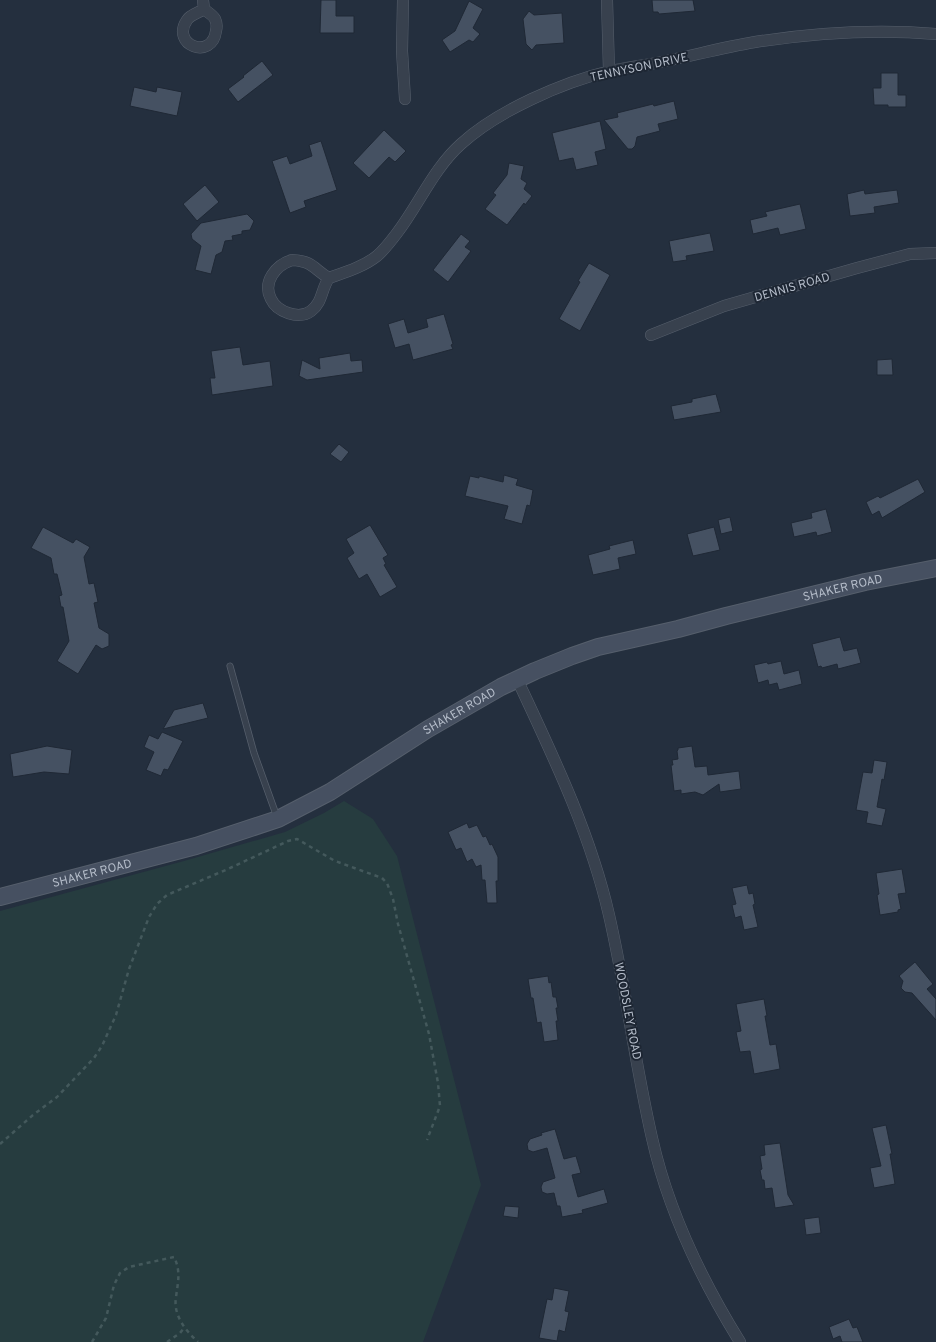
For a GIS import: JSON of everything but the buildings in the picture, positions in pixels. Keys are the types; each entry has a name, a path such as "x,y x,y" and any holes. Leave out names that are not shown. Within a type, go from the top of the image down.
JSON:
{"main road":[{"name":"SHAKER ROAD","path":"0,897 196,846 278,819 330,792 428,729 501,687 572,656 598,647 865,582 936,568"}],"street":[{"path":"403,0 402,52 405,99"},
{"path":"606,0 609,72"},
{"name":"TENNYSON DRIVE","path":"329,278 364,264 387,246 401,228 430,182 449,157 467,138 495,119 561,86 609,72 780,38 856,32 936,34"},
{"name":"DENNIS ROAD","path":"652,335 724,306 910,254 936,253"},
{"path":"299,260 306,262 329,278 320,303 304,315 298,316 285,312 271,300 269,288 271,277 277,268 287,262 299,260"},
{"name":"WOODSLEY ROAD","path":"517,679 570,793 595,863 609,915 652,1138 670,1199 700,1269 724,1316 740,1342"}],"lane":[{"path":"230,666 254,753 278,819"}],"path":[{"path":"0,1144 33,1115 57,1098 94,1058 112,1025 134,954 152,910 161,900 167,895 288,841 297,839 335,861 382,878 390,889 429,1034 438,1083 440,1106 427,1140"},
{"path":"92,1342 106,1318 116,1279 120,1274 129,1267 174,1257 179,1274 176,1303 178,1314 184,1328 198,1342"},
{"path":"167,1342 184,1328"}],"green space":[{"path":"344,801 373,819 397,856 481,1185 423,1342 0,1342 0,911 285,832"}]}
